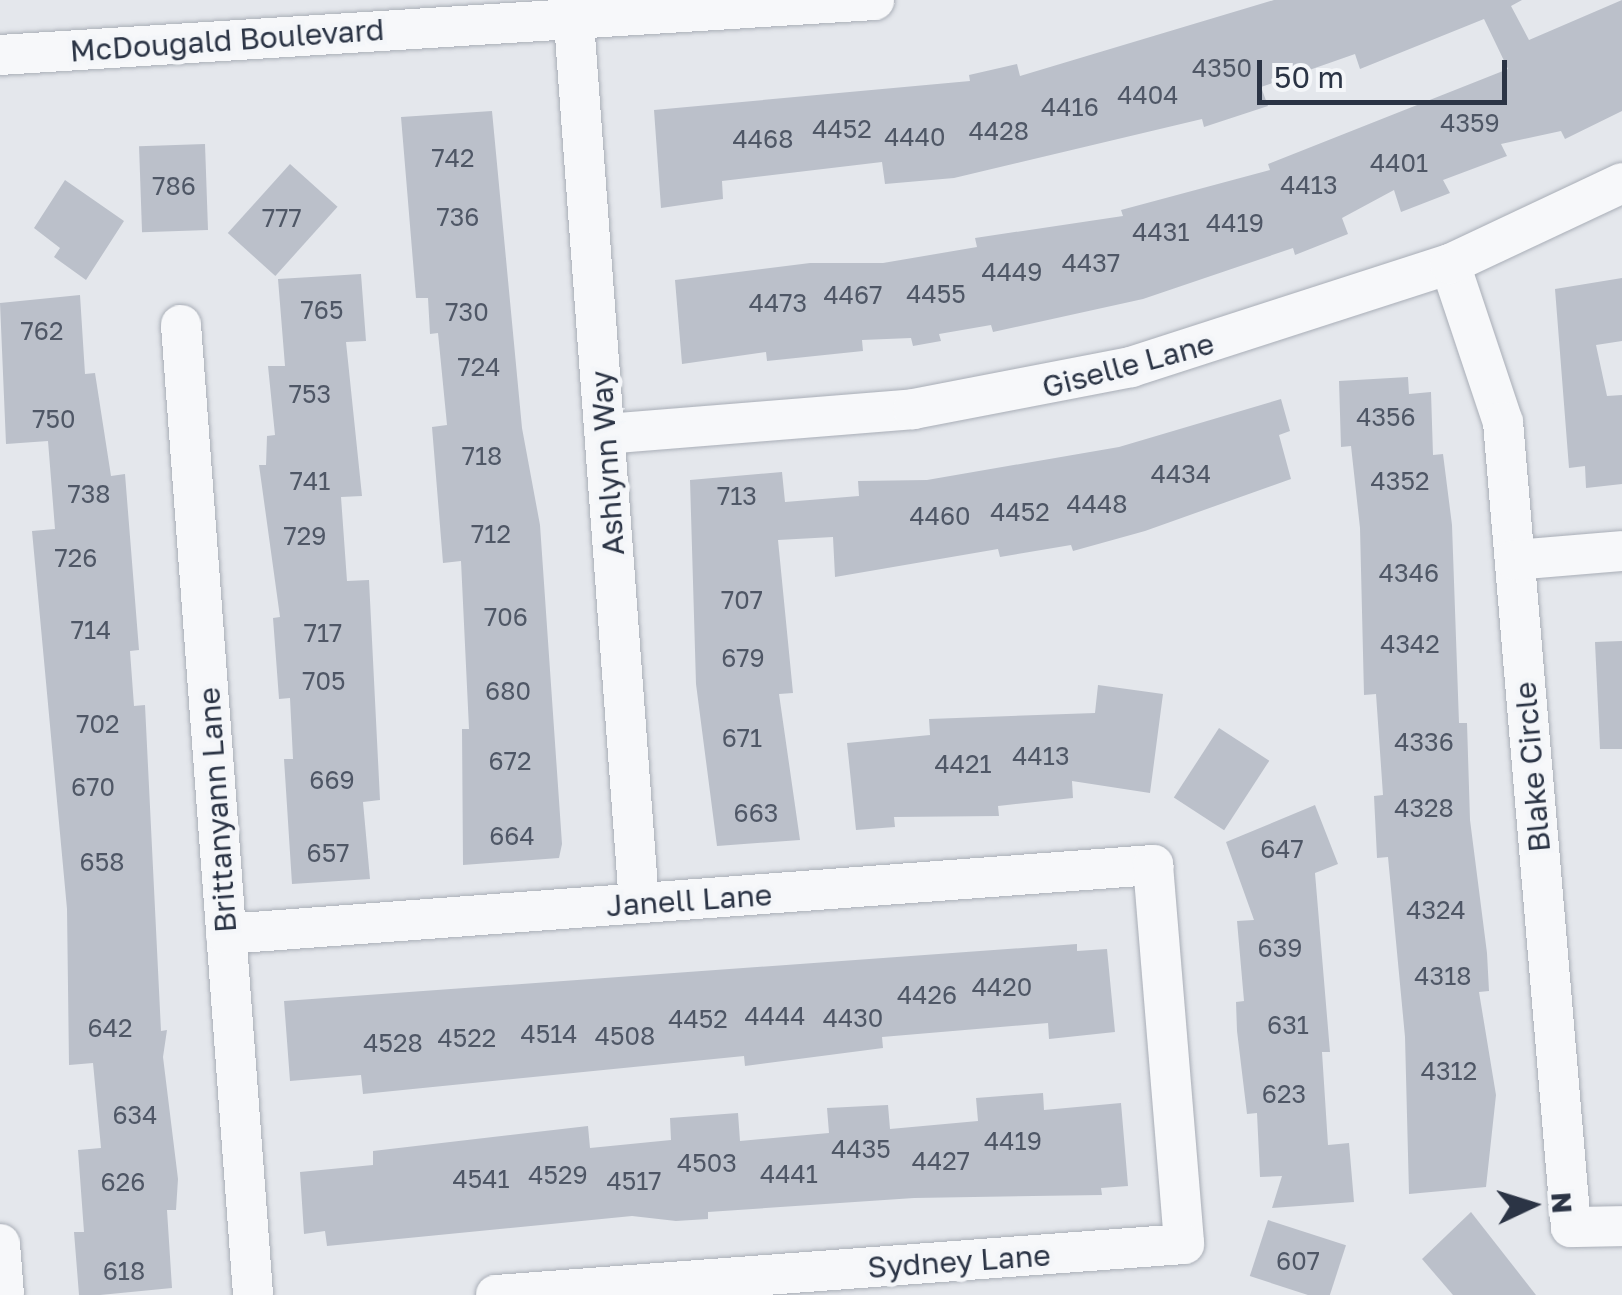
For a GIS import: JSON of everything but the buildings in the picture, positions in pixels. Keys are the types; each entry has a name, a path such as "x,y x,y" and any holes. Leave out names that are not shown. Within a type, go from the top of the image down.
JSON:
{"street":[{"name":"McDougald Boulevard","path":"0,55 574,22 874,0"},
{"name":"Ashlynn Way","path":"574,22 640,904"},
{"name":"Giselle Lane","path":"605,434 913,409 1021,392 1334,307 1450,264 1622,182"},
{"name":"Blake Circle","path":"1450,264 1503,422 1571,1227 1622,1226"},
{"name":"Brittanyann Lane","path":"181,324 253,1295"},
{"path":"1515,560 1622,550"},
{"name":"Janell Lane","path":"226,934 1153,866 1184,1244"},
{"path":"0,1244 4,1295"},
{"name":"Sydney Lane","path":"496,1295 1184,1244"}]}
